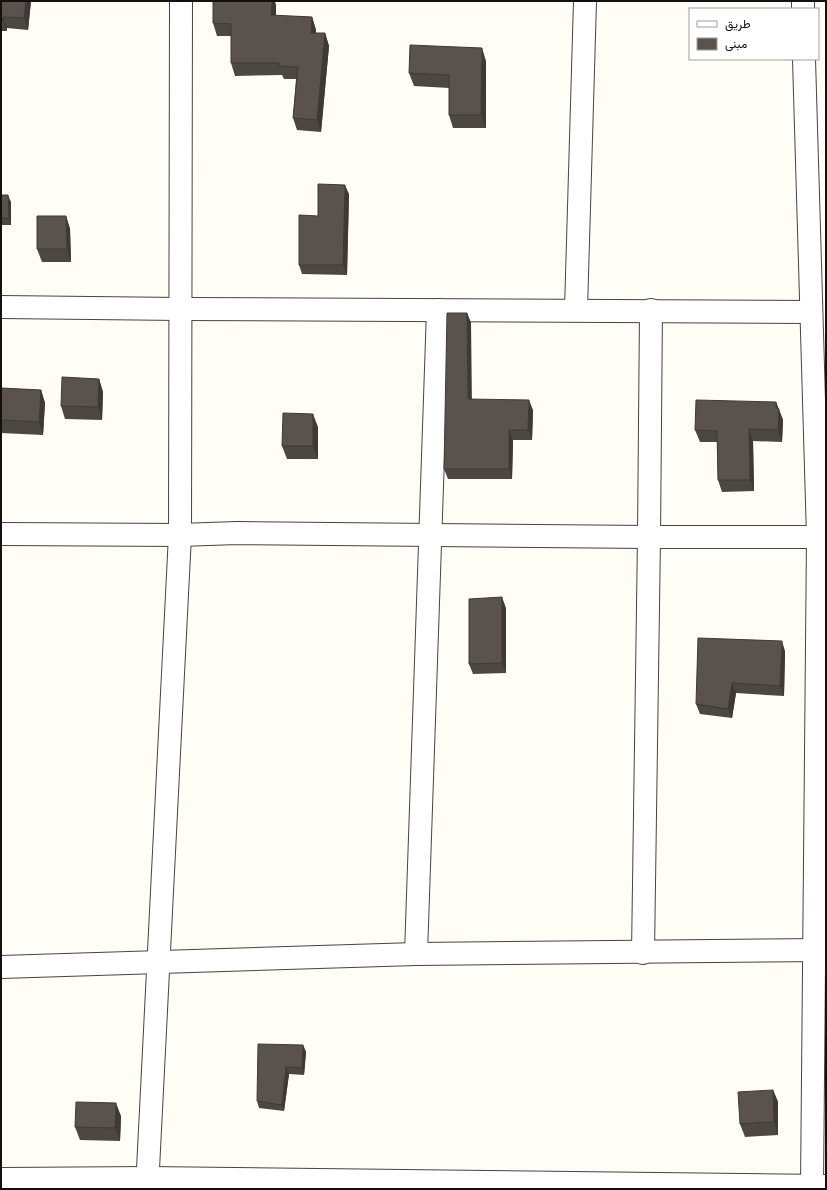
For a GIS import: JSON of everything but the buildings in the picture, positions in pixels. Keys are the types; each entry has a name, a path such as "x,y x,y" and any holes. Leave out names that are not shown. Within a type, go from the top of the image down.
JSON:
{"street":[{"path":"147,1184 180,535 181,1"},
{"path":"576,310 585,1"},
{"path":"1,1179 147,1184 819,1186 823,531 810,312 804,60"},
{"path":"810,281 826,267"},
{"path":"1,307 810,312"},
{"path":"416,954 429,536 438,310"},
{"path":"642,953 651,310"},
{"path":"1,534 180,535 237,533 649,537 823,531"},
{"path":"1,967 416,954 642,953 821,950"}]}
